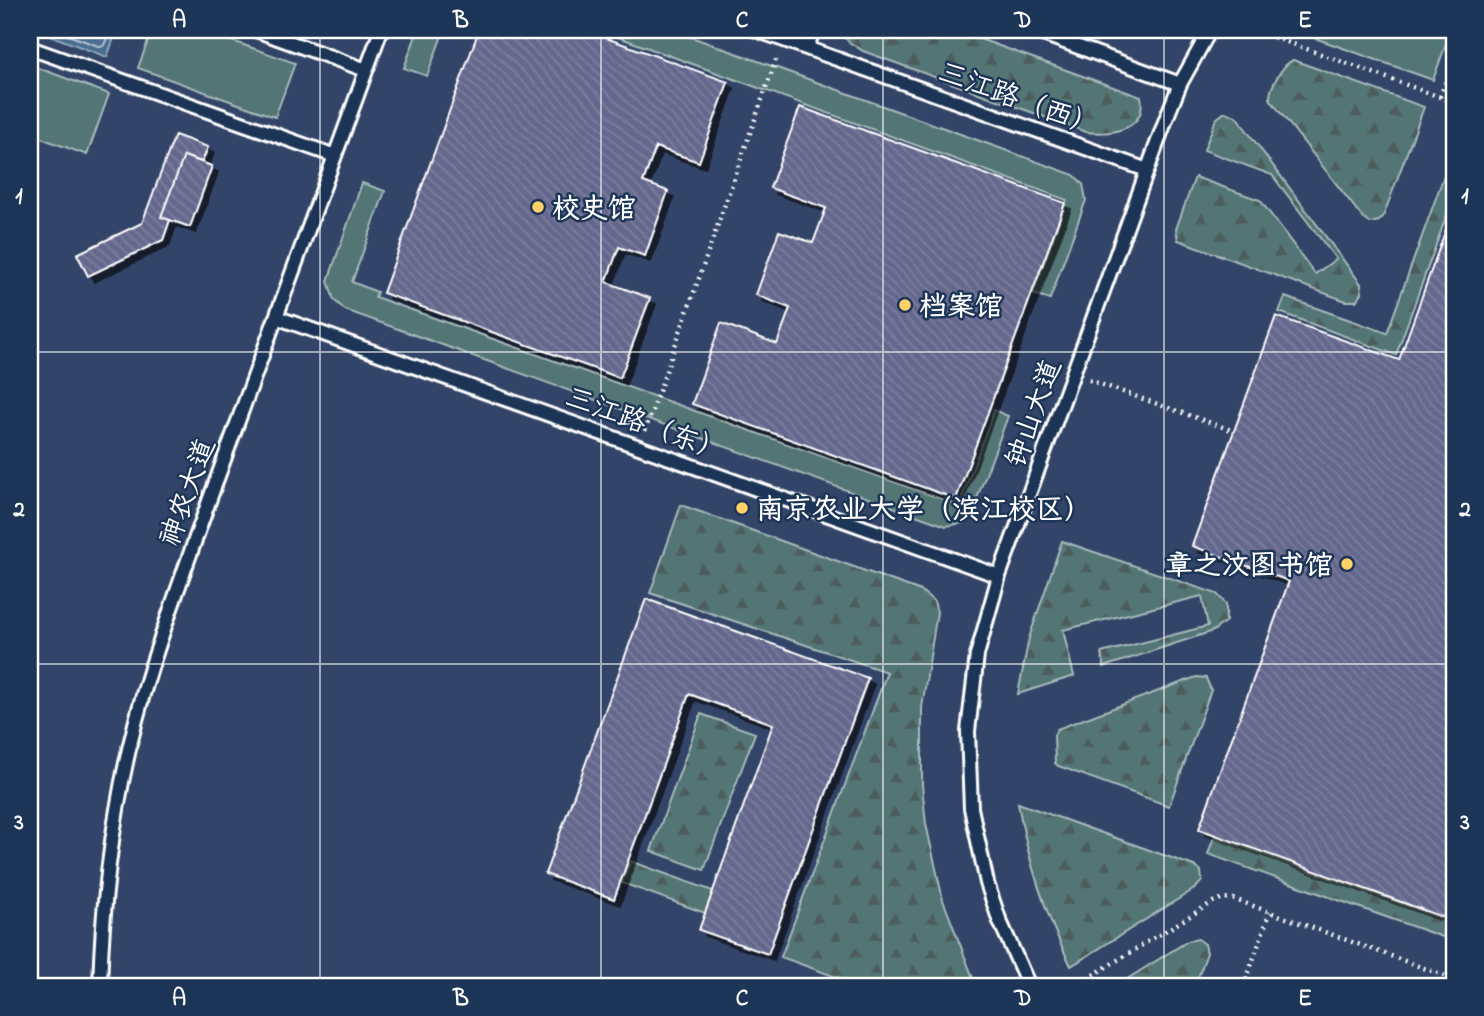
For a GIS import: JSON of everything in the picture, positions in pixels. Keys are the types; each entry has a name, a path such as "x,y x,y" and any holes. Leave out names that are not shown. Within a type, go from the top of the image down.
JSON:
{"lane":[{"path":"256,30 366,70"},
{"name":"神农大道","path":"100,986 112,847 135,727 169,613 381,30"},
{"name":"三江路（西）","path":"756,30 1147,170"},
{"path":"807,48 813,30"},
{"path":"1032,30 1180,84"},
{"name":"钟山大道","path":"1029,986 999,919 987,883 971,808 968,769 971,693 977,655 999,576 1147,170 1180,84 1209,30"},
{"path":"30,48 335,156"},
{"name":"三江路（东）","path":"276,317 999,576"}],"path":[{"path":"1254,30 1454,102"},
{"path":"639,447 783,40"},
{"path":"1440,97 1454,60"},
{"path":"1072,374 1234,430"},
{"path":"1075,986 1223,898 1234,899 1454,979"},
{"path":"1244,986 1270,912"}],"shaded area":[{"name":"南京农业大学（滨江校区）","path":"30,30 1454,30 1454,986 30,986"}],"green space":[{"path":"152,30 201,30 295,63 275,117 138,68"},
{"path":"418,30 444,30 427,76 404,68"},
{"path":"599,30 672,30 1074,175 1083,184 1086,200 1050,299 1033,294 1067,200"},
{"path":"838,30 955,30 1141,97 1141,108 1138,117 1125,128 1086,132 863,51 849,42"},
{"path":"1292,30 1451,30 1433,80"},
{"path":"1293,60 1424,107 1383,217 1379,221 1370,223 1363,218 1270,99 1277,77"},
{"path":"30,65 109,94 87,155 30,134"},
{"path":"1225,112 1236,116 1361,284 1362,293 1356,301 1346,301 1178,240 1176,229 1195,177 1260,200 1315,274 1336,259 1272,175 1204,150 1216,119"},
{"path":"1454,148 1454,195 1396,355 1279,312 1285,297 1387,333"},
{"path":"362,183 385,191 352,282 377,292 375,297 959,505 994,410 1008,416 971,514 963,523 946,526 345,310 334,300 328,281"},
{"path":"681,505 921,591 934,601 937,612 922,707 922,785 926,824 943,900 976,986 861,986 781,957 887,672 650,593"},
{"path":"1062,541 1217,594 1226,604 1226,621 1213,631 1104,667 1101,653 1208,626 1202,596 1063,630 1074,676 1018,694 1029,638"},
{"path":"1196,677 1206,678 1211,690 1169,806 1055,763 1054,735 1057,729"},
{"path":"701,714 755,733 704,870 651,851"},
{"path":"1018,803 1194,866 1201,871 1202,881 1196,888 1071,966 1038,887"},
{"path":"1214,837 1454,923 1454,941 1208,854"},
{"path":"630,861 713,891 705,913 622,883"},
{"path":"1198,939 1205,944 1207,953 1195,986 1116,986 1188,941"}],"water":[{"path":"36,30 117,30 107,57"}],"building":[{"name":"校史馆","path":"479,30 584,30 728,82 699,162 656,147 643,182 668,191 645,256 619,247 606,282 650,298 620,378 383,293"},
{"name":"档案馆","path":"800,107 1065,203 956,499 692,404 721,323 777,344 790,308 756,295 779,231 813,243 826,208 770,188"},
{"path":"175,135 208,147 202,162 184,156 161,217 170,220 163,240 88,276 77,254 142,223"},
{"path":"184,156 212,166 190,227 161,217"},
{"name":"章之汶图书馆","path":"1454,207 1454,921 1199,829 1289,581 1192,546 1276,316 1399,360"},
{"path":"646,599 868,678 768,954 699,930 773,724 689,694 614,899 545,874"}],"place":[{"name":"校史馆","path":"538,207"},
{"name":"档案馆","path":"905,305"},
{"name":"南京农业大学（滨江校区）","path":"742,508"},
{"name":"章之汶图书馆","path":"1347,564"}]}
